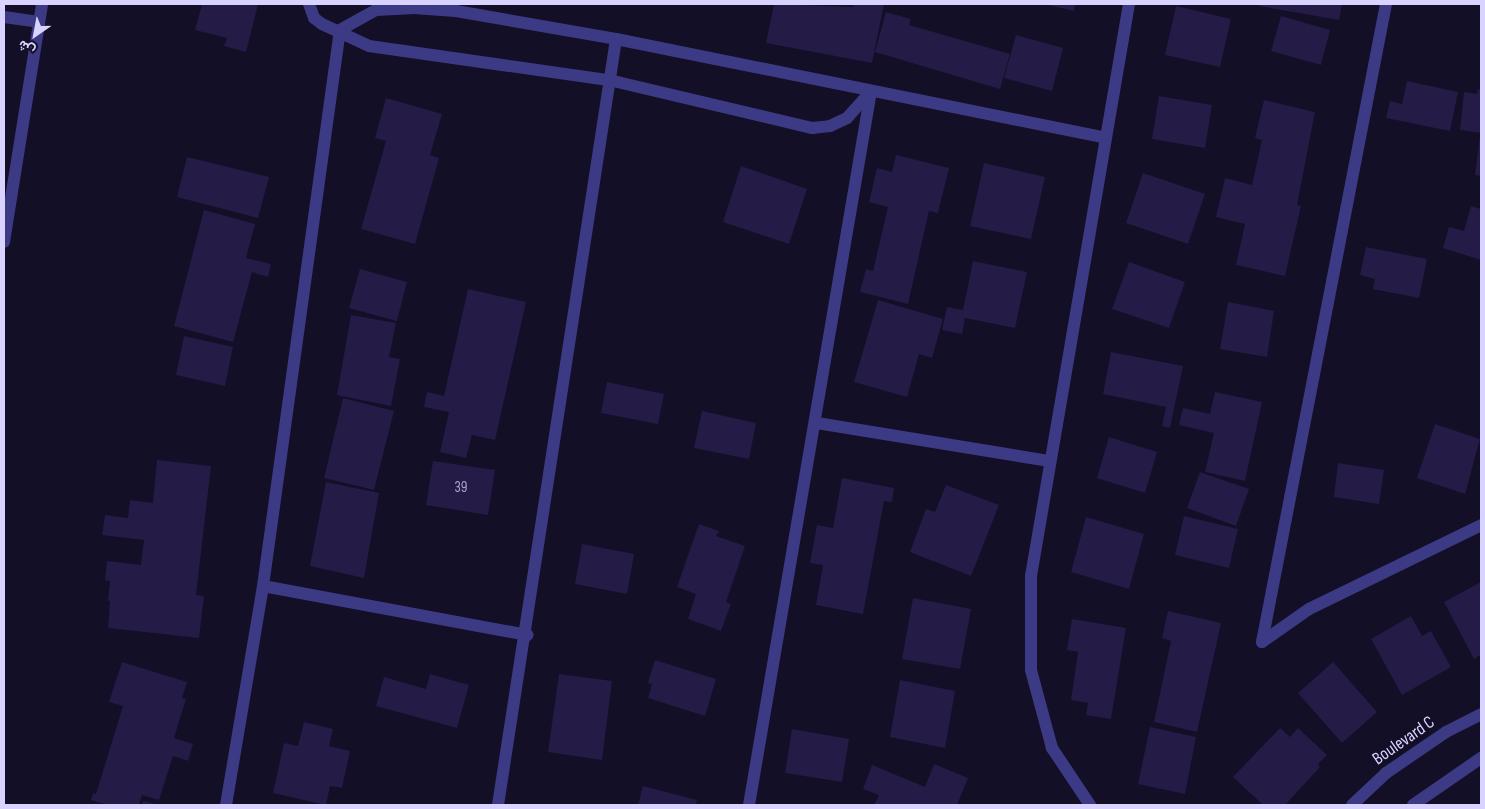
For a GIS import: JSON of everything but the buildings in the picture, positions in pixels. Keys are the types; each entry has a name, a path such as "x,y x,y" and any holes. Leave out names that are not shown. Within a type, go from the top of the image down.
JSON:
{"street":[{"path":"4,242 42,4"},
{"path":"309,4 314,18 322,24 340,30 369,46 609,80 812,128 830,126 847,118 871,91"},
{"path":"1090,805 1052,748 1031,670 1031,576 1129,4"},
{"path":"1386,4 1262,642 1309,609 1331,602 1481,524"},
{"path":"340,30 376,10 414,8 456,11 616,39 1105,138"},
{"path":"4,17 39,22"},
{"path":"226,805 263,586 340,30"},
{"path":"498,805 527,635 616,39"},
{"path":"749,805 817,423 871,91"},
{"path":"817,423 1050,461"},
{"path":"263,586 527,635"},
{"name":"Boulevard C","path":"1352,805 1386,773 1446,732 1481,714"},
{"path":"1412,805 1481,758"}]}
